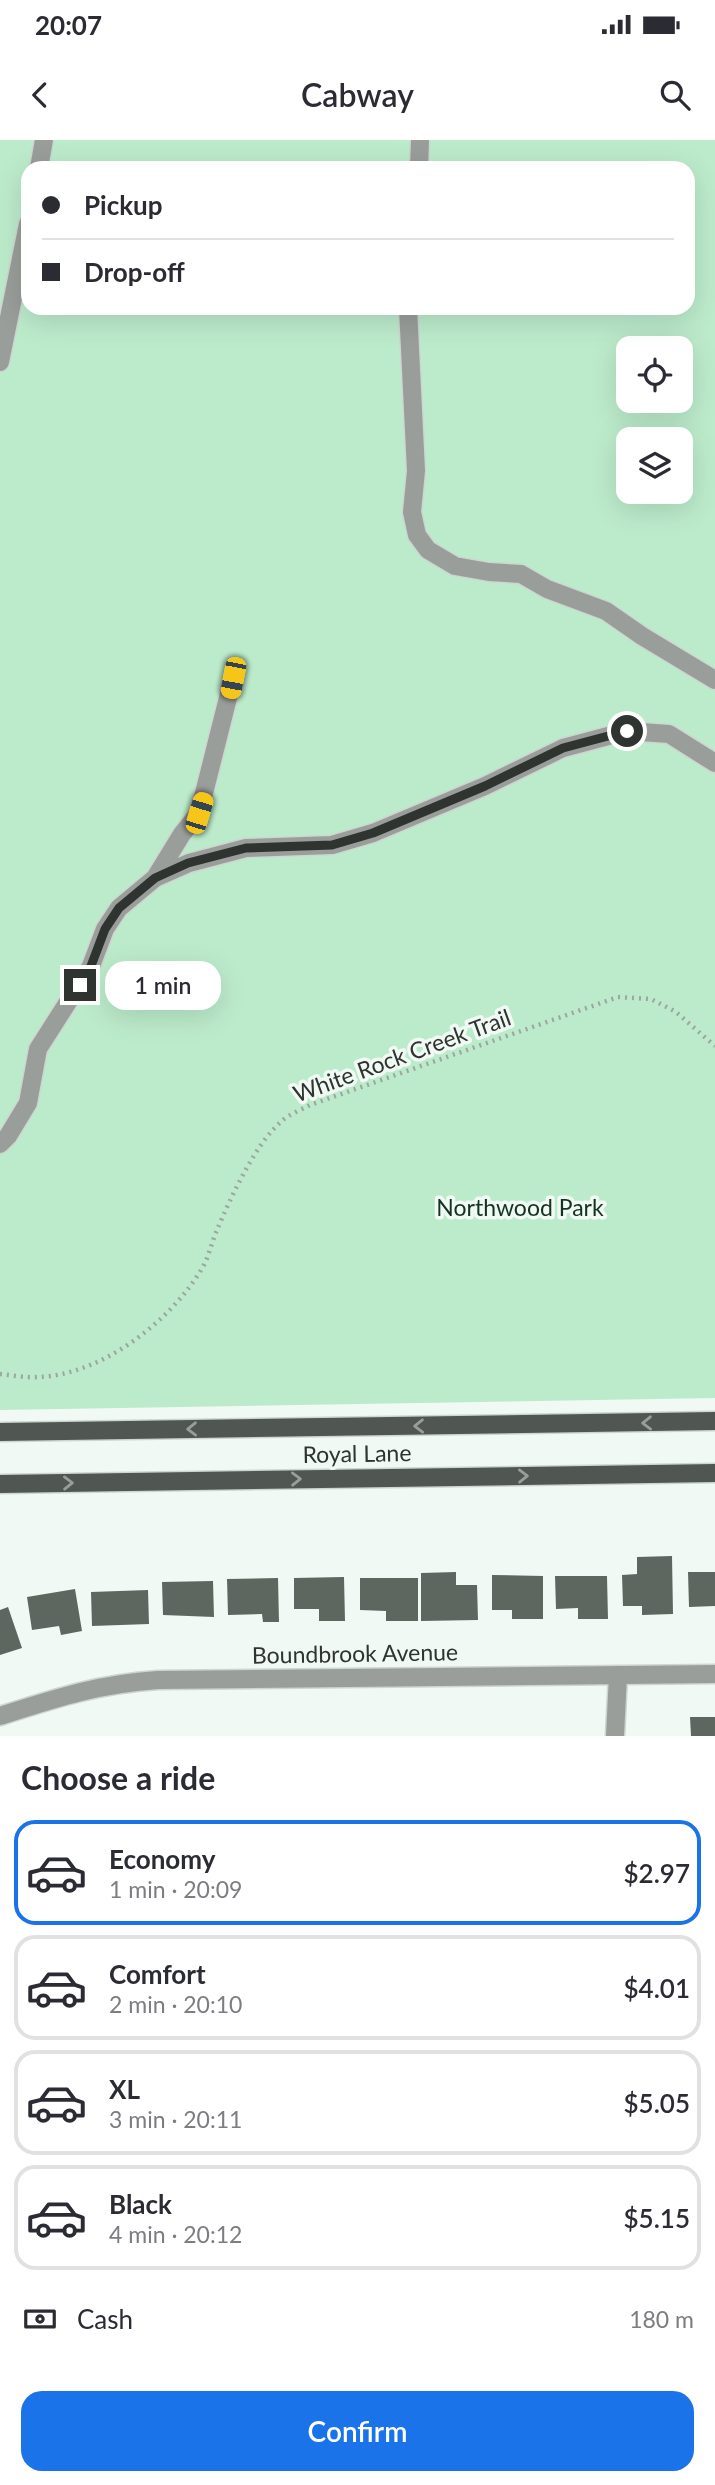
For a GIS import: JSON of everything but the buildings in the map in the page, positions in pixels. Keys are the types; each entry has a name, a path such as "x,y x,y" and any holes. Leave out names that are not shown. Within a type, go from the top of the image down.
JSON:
{"main road":[{"name":"Royal Lane","path":"0,1432 715,1422"},
{"name":"Royal Lane","path":"0,1484 715,1473"}],"street":[{"path":"40,161 44,140"},
{"path":"419,161 420,140"},
{"path":"0,362 21,258"},
{"path":"408,315 416,471 412,512 417,534 428,550 455,566 521,574 547,589 606,611 715,680"},
{"path":"155,878 182,834 199,813 233,678"},
{"path":"0,1144 28,1103 38,1049 91,966 105,929 119,908 155,878 188,863 246,848 332,845 373,833 485,786 563,748 627,731 669,734 715,763"},
{"name":"Boundbrook Avenue","path":"0,1716 68,1694 117,1683 158,1680 715,1674"},
{"path":"615,1736 618,1675"}],"path":[{"name":"White Rock Creek Trail","path":"0,1374 38,1377 70,1372 100,1362 140,1336 181,1298 203,1268 231,1197 258,1150 282,1121 310,1105 618,997 651,999 676,1012 715,1046"}],"green space":[{"name":"Northwood Park","path":"0,140 715,140 715,1398 0,1410"}],"route":[{"path":"80,985 91,966 105,929 119,908 155,878 188,863 246,848 332,845 373,833 485,786 563,748 627,731"}]}
